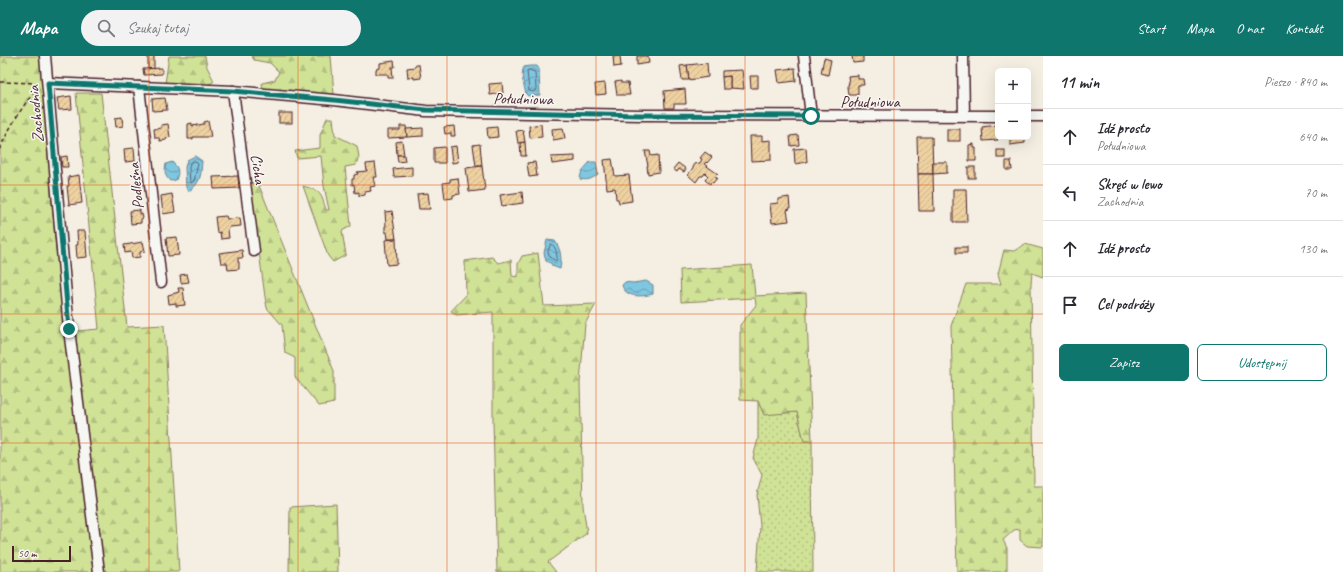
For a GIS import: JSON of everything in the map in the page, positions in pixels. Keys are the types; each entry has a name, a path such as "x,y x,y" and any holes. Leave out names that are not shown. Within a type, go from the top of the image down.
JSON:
{"street":[{"name":"Zachodnia","path":"45,56 69,329 99,572"},
{"path":"804,56 811,116"},
{"path":"963,56 964,115"},
{"name":"Południowa","path":"48,83 233,91 426,110 640,115 995,116"},
{"name":"Podleśna","path":"139,87 161,282"},
{"name":"Cicha","path":"233,91 254,251"},
{"path":"1031,116 1043,116"}],"path":[{"path":"0,82 48,83"},
{"path":"0,149 5,136 24,106 36,90 48,83"}],"green space":[{"path":"0,56 40,56 55,240 66,332 99,329 76,93 101,93 127,327 164,325 179,572 0,572"},
{"path":"169,56 205,56 207,67 214,81 210,84 198,86 165,84"},
{"path":"252,56 331,56 334,95 263,89 262,83 275,80 279,72 270,63 254,60"},
{"path":"327,118 333,118 335,135 357,146 359,157 356,165 345,167 351,226 342,231 346,255 333,262 328,256 303,186 317,191 323,200 326,210 329,210 324,186 321,156 297,158 295,151 320,148 320,135"},
{"path":"250,183 258,183 334,371 334,403 319,406 295,377 295,358 285,353 282,325 267,308"},
{"path":"1025,244 1043,249 1043,277 1032,273 1031,283 1034,486 1043,486 1043,547 1027,546 1020,540 1020,529 1014,530 1003,540 1007,548 1007,572 957,572 951,326 966,284 1001,284 998,274 1004,250 1014,251"},
{"path":"538,253 544,306 596,304 585,324 580,383 583,506 587,533 548,562 556,572 497,572 493,421 493,312 456,315 451,311 466,295 465,261 492,257 498,263 511,260 512,276 518,277 518,264 522,256"},
{"path":"752,265 755,296 806,293 812,441 804,441 797,412 764,415 758,401 740,400 740,325 756,305 755,298 681,302 680,270"},
{"path":"758,401 764,414 797,412 804,441 812,441 813,572 757,572 760,526 757,495 762,475 753,458 758,439"},
{"path":"336,504 338,572 289,572 290,507"}],"water":[{"path":"537,66 539,69 540,95 528,96 526,94 522,73 524,67"},
{"path":"195,156 202,161 201,175 196,185 189,191 186,188 185,167 187,160"},
{"path":"172,162 176,166 178,172 176,180 170,181 165,174 165,169 166,164"},
{"path":"590,162 596,162 598,174 590,179 580,179 584,168"},
{"path":"547,240 555,241 559,247 561,258 560,269 552,266 552,264 546,261 544,253"},
{"path":"646,281 653,285 653,294 634,296 627,292 622,285 625,282 633,283"}],"building":[{"path":"148,56 154,56 154,69 148,69"},
{"path":"613,56 620,56 621,66 614,67"},
{"path":"637,56 648,56 649,63 637,65"},
{"path":"852,56 863,56 863,62 853,63"},
{"path":"824,58 831,60 828,75 821,73"},
{"path":"394,61 395,67 392,67 393,78 388,78 388,74 376,74 376,69 380,68 380,63"},
{"path":"707,63 708,77 689,80 687,65"},
{"path":"415,65 419,65 421,78 408,78 407,68 415,67"},
{"path":"687,65 689,80 682,80 680,66"},
{"path":"162,68 162,74 144,75 143,69"},
{"path":"795,68 796,81 779,83 777,70"},
{"path":"742,70 744,89 730,88 730,76 722,77 722,71"},
{"path":"858,75 858,79 863,79 864,85 858,85 858,94 849,95 848,76"},
{"path":"730,76 730,89 723,89 722,77"},
{"path":"750,76 758,76 758,88 751,88"},
{"path":"621,81 621,83 628,83 630,95 617,95 615,82"},
{"path":"502,83 503,93 490,95 489,84"},
{"path":"605,83 606,94 596,95 595,84"},
{"path":"685,89 686,104 674,104 674,108 665,108 664,91"},
{"path":"71,96 72,109 59,110 57,98"},
{"path":"165,98 167,110 153,111 152,99"},
{"path":"279,113 292,113 292,123 279,123"},
{"path":"122,117 123,126 116,127 115,118"},
{"path":"208,121 211,137 193,137 193,139 188,139 188,124 192,123 192,126 204,124 204,122"},
{"path":"168,124 170,137 166,140 160,141 159,138 155,138 154,129 161,128 161,125"},
{"path":"541,124 542,137 530,138 529,126"},
{"path":"995,125 995,140 998,140 983,141 982,127"},
{"path":"400,126 406,126 407,137 388,138 388,130 400,130"},
{"path":"454,126 455,136 451,136 451,133 445,134 444,127"},
{"path":"497,127 498,137 488,138 487,128"},
{"path":"423,128 423,136 407,137 406,129"},
{"path":"563,128 565,138 553,140 552,129"},
{"path":"947,129 960,129 960,141 947,141"},
{"path":"523,130 525,142 518,143 516,131"},
{"path":"798,135 799,145 791,146 790,136"},
{"path":"750,136 762,136 762,141 771,140 771,160 751,161"},
{"path":"917,137 932,137 933,174 918,174"},
{"path":"1010,140 1025,140 1025,143 1010,145"},
{"path":"402,141 404,155 397,155 396,142"},
{"path":"525,142 526,156 521,156 520,143"},
{"path":"480,144 482,166 476,166 473,145"},
{"path":"974,144 974,148 976,148 976,161 969,161 969,145"},
{"path":"456,146 458,162 452,163 450,147"},
{"path":"445,147 445,163 434,163 434,148"},
{"path":"134,148 135,161 125,162 124,149"},
{"path":"806,148 807,162 795,164 794,149"},
{"path":"997,150 1005,150 1005,158 997,158"},
{"path":"645,151 650,151 651,156 658,155 659,172 648,174"},
{"path":"705,152 712,157 707,163 706,162 704,164 718,174 713,183 711,182 710,184 705,180 708,176 705,173 703,176 700,176 696,182 688,175 694,164 700,163 702,159 700,158"},
{"path":"397,155 404,155 405,161 398,162"},
{"path":"67,156 68,167 62,167 61,157"},
{"path":"575,156 575,161 552,164 551,157"},
{"path":"612,159 615,176 629,175 632,201 619,203 618,199 616,199 615,188 607,189 604,160"},
{"path":"1006,161 1011,161 1012,170 1006,170"},
{"path":"535,162 537,176 529,177 527,163"},
{"path":"933,162 947,162 947,173 933,174"},
{"path":"375,163 377,177 373,177 375,186 370,187 371,191 365,192 365,195 359,196 359,192 355,193 354,184 352,185 352,179 354,179 354,175 358,174 357,172 367,171 366,164"},
{"path":"678,163 686,169 684,172 679,169 677,172 673,169"},
{"path":"482,166 485,190 469,192 466,168"},
{"path":"412,167 412,176 394,177 393,169"},
{"path":"968,167 975,167 975,178 968,178"},
{"path":"918,174 933,174 934,211 919,211"},
{"path":"79,175 82,203 69,205 67,186 69,186 68,177"},
{"path":"238,176 239,188 214,189 213,177"},
{"path":"458,178 460,194 453,195 453,198 445,199 443,183 450,182 450,179"},
{"path":"953,189 966,189 967,222 953,222"},
{"path":"522,192 523,203 502,206 500,195"},
{"path":"428,193 430,209 419,209 417,194"},
{"path":"172,194 175,212 163,214 161,196"},
{"path":"789,197 790,209 787,210 789,221 772,223 770,204 778,203 778,199"},
{"path":"140,210 140,214 142,214 143,218 141,219 141,223 131,224 130,211"},
{"path":"392,211 396,239 388,239 387,232 385,232 385,212"},
{"path":"226,216 227,219 240,218 241,226 230,227 228,230 229,238 221,239 220,232 217,233 215,217"},
{"path":"77,231 85,231 87,257 77,258"},
{"path":"177,237 179,255 168,256 166,238"},
{"path":"396,239 397,264 387,265 385,240"},
{"path":"143,242 145,251 140,252 140,257 132,258 131,252 125,253 124,245"},
{"path":"956,247 967,247 967,253 956,253"},
{"path":"242,250 243,258 238,258 239,269 228,270 227,263 221,263 219,253"},
{"path":"187,274 189,282 181,283 180,275"},
{"path":"178,288 183,288 185,305 176,306 176,303 169,304 168,295 179,292"}],"route":[{"path":"69,329 48,83 233,91 426,110 640,115 811,116"}]}
